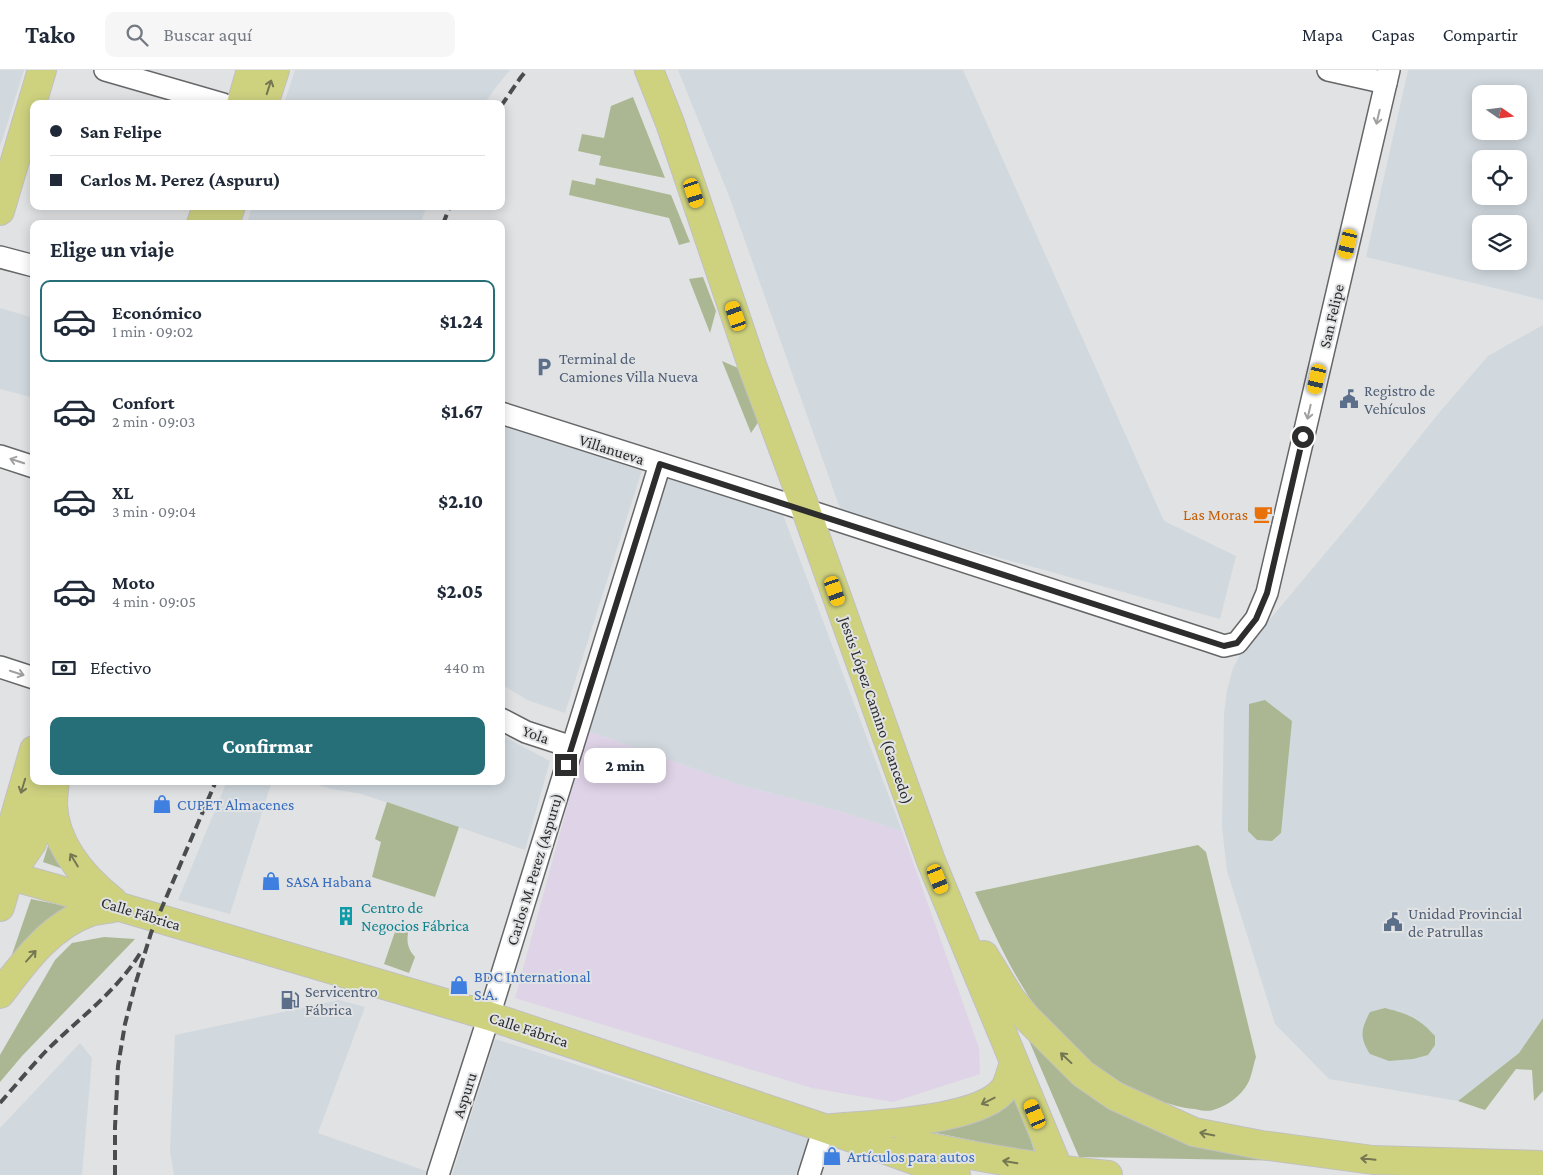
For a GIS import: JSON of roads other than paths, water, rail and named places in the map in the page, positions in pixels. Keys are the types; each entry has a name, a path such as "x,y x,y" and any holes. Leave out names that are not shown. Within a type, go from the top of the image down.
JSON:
{"main road":[{"path":"33,100 42,70"},
{"path":"242,100 252,70"},
{"path":"265,100 275,70"},
{"name":"Jesús López Camino (Gancedo)","path":"649,70 670,123 753,368 806,510 930,861 1059,1172"},
{"path":"0,212 30,111"},
{"path":"0,907 8,840 6,830 30,761"},
{"path":"5,874 32,843 52,785"},
{"path":"53,785 53,806 58,830 64,843 82,873 120,907"},
{"path":"930,861 1011,999 1063,1056 1083,1074 1115,1096 1194,1132 1261,1145 1373,1160 1541,1165"},
{"name":"Calle Fábrica","path":"5,874 489,1016 824,1128 956,1175"},
{"path":"0,994 16,972 53,932 66,923 92,912 120,907"},
{"path":"824,1128 927,1120 983,1105 996,1097 1005,1088 1014,1063"},
{"name":"Calle Fábrica","path":"824,1128 1059,1172 1108,1175"},
{"path":"1398,1175 1541,1165"},
{"path":"1484,1175 1541,1165"}],"street":[{"path":"106,70 209,100"},
{"path":"1328,70 1387,77"},
{"name":"San Felipe","path":"1237,643 1256,619 1267,593 1387,77"},
{"path":"0,257 30,265"},
{"name":"Villanueva","path":"505,414 1224,646 1237,643"},
{"path":"0,456 30,466"},
{"name":"Carlos M. Perez (Aspuru)","path":"489,1016 660,464"},
{"path":"0,667 30,677"},
{"name":"Yola","path":"505,721 526,732 572,747"},
{"name":"Aspuru","path":"438,1175 489,1016"},
{"path":"809,1175 824,1128"}],"railway":[{"path":"505,100 527,70"},
{"path":"445,220 448,210"},
{"path":"115,1175 118,1066 125,1024 151,933 214,785"},
{"path":"0,1103 46,1051 110,991 142,950"}],"place":[{"name":"Terminal de Camiones Villa Nueva","path":"544,367"},
{"name":"Registro de Vehículos","path":"1349,399"},
{"name":"Las Moras","path":"1263,514"},
{"name":"CUPET Almacenes","path":"162,804"},
{"name":"SASA Habana","path":"271,881"},
{"name":"Centro de Negocios Fábrica","path":"346,916"},
{"name":"Unidad Provincial de Patrullas","path":"1393,922"},
{"name":"BDC International S.A.","path":"459,985"},
{"name":"Servicentro Fábrica","path":"290,1000"},
{"name":"Artículos para autos","path":"832,1156"}]}
